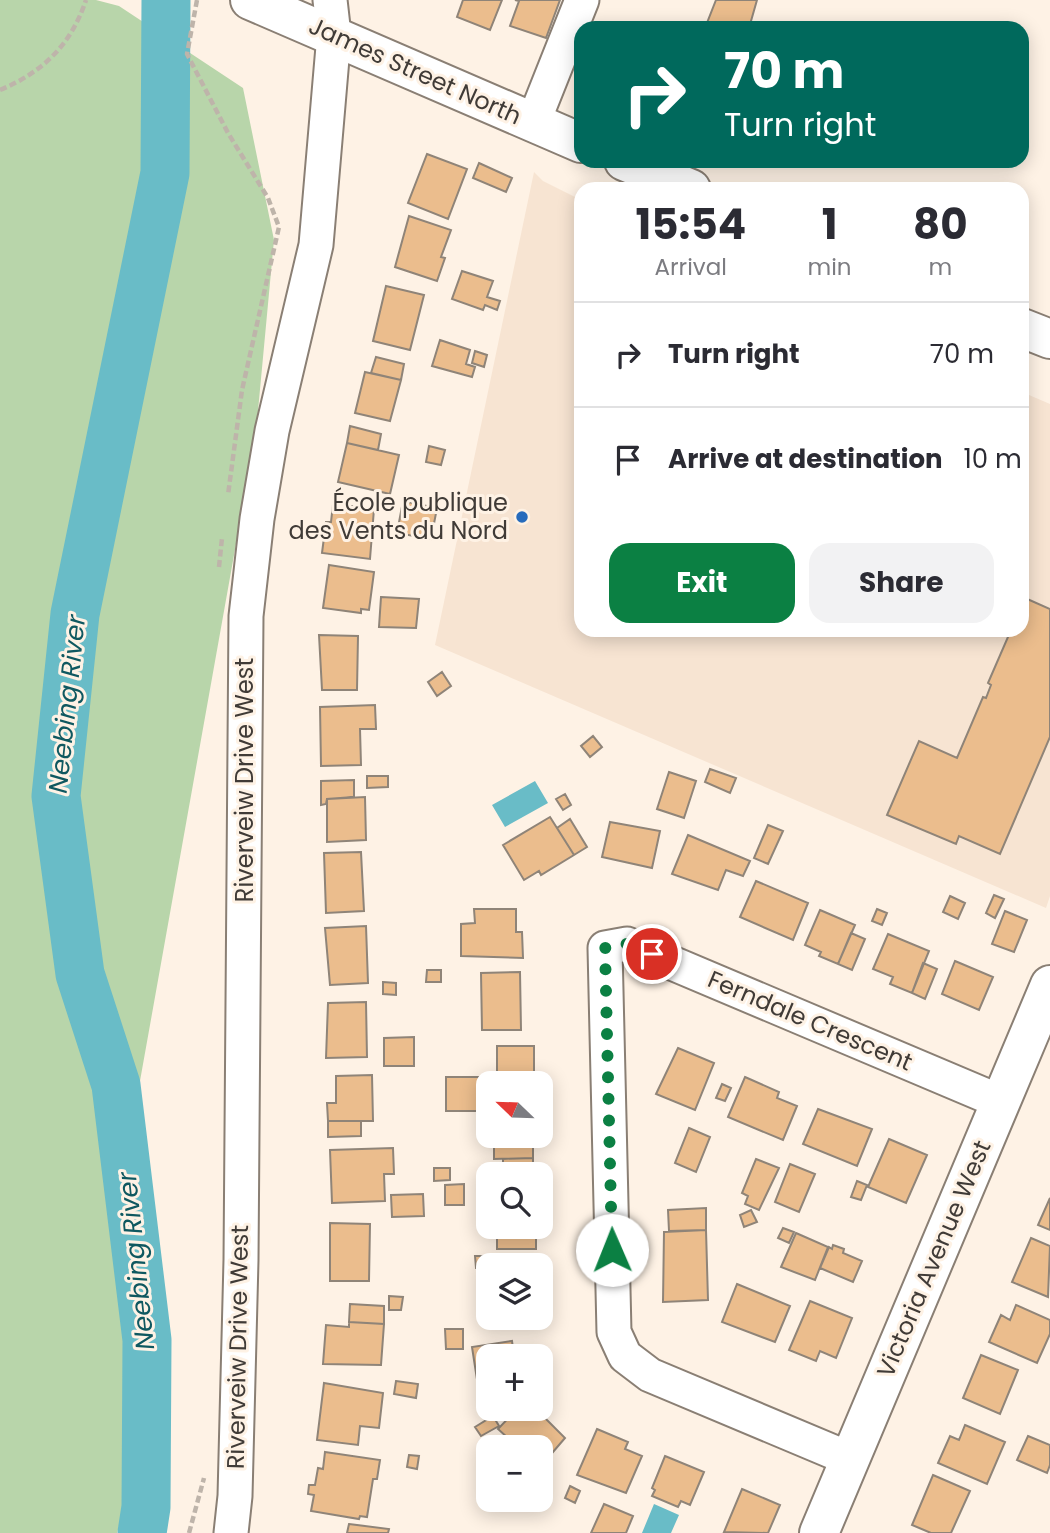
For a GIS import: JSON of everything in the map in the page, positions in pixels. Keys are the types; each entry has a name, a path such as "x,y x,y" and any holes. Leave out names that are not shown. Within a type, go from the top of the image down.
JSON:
{"street":[{"name":"James Street North","path":"250,0 332,17 533,123 574,140"},
{"path":"533,123 582,0"},
{"name":"Riverveiw Drive West","path":"231,1533 235,1496 241,1260 246,616 257,519 272,430 316,245 332,17"},
{"path":"641,168 674,182"},
{"path":"1029,330 1050,339"},
{"name":"Ferndale Crescent","path":"850,1459 650,1376 625,1356 614,1332 605,948 627,944 1001,1102"},
{"name":"Victoria Avenue West","path":"818,1533 1050,985"}],"path":[{"path":"0,90 22,81 60,51 86,0"}],"shaded area":[{"name":"École publique des Vents du Nord","path":"534,172 543,181 574,196 574,637 1029,637 1029,395 1050,404 1050,896 1046,908 435,645"}],"green space":[{"path":"0,0 96,0 119,6 243,88 274,240 256,432 123,1176 124,1508 117,1533 0,1533"}],"water":[{"path":"535,781 548,803 505,827 492,805"},
{"path":"654,1504 679,1515 671,1533 642,1533"}],"building":[{"path":"463,0 502,0 490,30 457,17"},
{"path":"515,0 560,0 546,38 510,26 519,1"},
{"path":"716,0 757,0 751,21 708,21"},
{"path":"427,154 467,169 448,219 408,203"},
{"path":"479,163 512,178 506,192 473,178"},
{"path":"409,216 451,230 441,257 445,258 437,281 395,267"},
{"path":"462,271 493,281 487,297 500,301 497,310 485,305 483,310 452,299"},
{"path":"386,286 424,295 410,350 373,341"},
{"path":"440,340 470,350 466,364 475,367 472,377 432,366"},
{"path":"475,351 487,355 484,367 472,363"},
{"path":"376,357 404,364 401,380 371,373"},
{"path":"365,372 401,380 390,421 355,413"},
{"path":"350,426 381,434 378,450 347,443"},
{"path":"347,443 399,455 390,494 338,482"},
{"path":"429,446 445,450 441,465 426,462"},
{"path":"403,501 437,508 431,539 397,533"},
{"path":"333,504 374,509 370,559 322,553 326,522 331,522"},
{"path":"329,565 374,572 369,610 361,609 361,613 323,608"},
{"path":"381,597 419,599 416,628 379,627"},
{"path":"1029,600 1050,609 1050,737 1000,854 959,836 956,844 887,815 919,741 957,758 983,697 986,698 991,685 988,683 1008,637 1029,637"},
{"path":"319,635 358,636 357,690 322,690"},
{"path":"442,672 451,686 437,696 428,682"},
{"path":"375,705 376,729 360,729 361,765 321,766 320,707"},
{"path":"593,736 602,747 590,757 581,746"},
{"path":"710,769 736,778 730,793 705,782"},
{"path":"669,772 696,781 684,818 657,809"},
{"path":"367,776 388,776 388,787 367,788"},
{"path":"354,780 354,797 327,799 326,804 321,805 321,781"},
{"path":"565,794 571,805 563,810 556,799"},
{"path":"365,797 366,840 327,842 327,799"},
{"path":"550,817 574,855 541,875 539,871 524,880 503,845"},
{"path":"570,819 587,847 574,855 557,828"},
{"path":"610,822 660,831 652,868 602,857"},
{"path":"768,825 783,831 768,864 754,858"},
{"path":"688,835 750,861 743,876 726,870 718,890 672,874"},
{"path":"361,852 364,911 326,913 324,853"},
{"path":"756,881 808,903 793,940 740,917"},
{"path":"994,895 1004,899 995,918 986,913"},
{"path":"950,896 965,903 958,919 943,912"},
{"path":"474,909 516,909 516,932 522,932 523,958 461,956 461,924 475,923"},
{"path":"877,909 887,913 882,925 872,921"},
{"path":"820,910 855,925 838,964 819,956 821,952 805,945"},
{"path":"1005,911 1027,920 1014,952 992,944"},
{"path":"366,926 368,983 330,985 325,928"},
{"path":"851,933 865,939 852,970 838,964"},
{"path":"888,934 929,951 912,993 890,984 893,977 873,969"},
{"path":"955,961 993,977 979,1010 942,994"},
{"path":"923,963 937,969 925,999 912,993"},
{"path":"427,970 441,970 441,982 426,982"},
{"path":"520,972 521,1030 482,1030 481,973"},
{"path":"383,982 396,983 396,995 383,994"},
{"path":"366,1002 367,1057 326,1058 328,1003"},
{"path":"414,1037 414,1066 384,1066 384,1038"},
{"path":"497,1046 534,1046 534,1071 497,1071"},
{"path":"678,1048 714,1063 695,1110 656,1094"},
{"path":"372,1075 373,1121 328,1121 327,1103 336,1103 336,1076"},
{"path":"446,1077 476,1077 476,1111 446,1111"},
{"path":"745,1077 779,1092 777,1098 797,1106 783,1140 728,1117"},
{"path":"722,1084 731,1088 725,1101 716,1098"},
{"path":"818,1109 872,1129 857,1166 803,1144"},
{"path":"328,1121 361,1121 361,1136 328,1137"},
{"path":"689,1128 710,1137 696,1172 675,1163"},
{"path":"889,1139 927,1155 906,1203 868,1187"},
{"path":"393,1148 394,1174 384,1174 385,1201 332,1203 330,1150"},
{"path":"494,1148 533,1148 533,1158 494,1159"},
{"path":"533,1158 533,1162 503,1162 503,1159"},
{"path":"756,1159 779,1168 759,1210 745,1204 748,1196 742,1193"},
{"path":"790,1164 815,1174 799,1212 775,1202"},
{"path":"434,1168 450,1168 450,1180 434,1181"},
{"path":"857,1181 867,1185 861,1200 851,1197"},
{"path":"464,1184 464,1205 445,1205 445,1185"},
{"path":"423,1194 424,1216 392,1217 391,1195"},
{"path":"1050,1198 1050,1230 1038,1225"},
{"path":"706,1208 706,1230 669,1231 668,1210"},
{"path":"751,1210 757,1222 744,1227 740,1215"},
{"path":"330,1223 370,1224 369,1281 330,1281"},
{"path":"783,1228 794,1232 789,1243 778,1238"},
{"path":"706,1230 708,1300 663,1302 664,1232"},
{"path":"796,1233 828,1247 815,1280 781,1267"},
{"path":"1031,1238 1050,1246 1048,1297 1012,1282"},
{"path":"497,1239 536,1239 536,1249 497,1249"},
{"path":"833,1245 844,1249 843,1253 862,1261 853,1282 820,1268 829,1247 832,1249"},
{"path":"737,1284 790,1306 775,1342 722,1322"},
{"path":"389,1296 403,1297 401,1310 389,1310"},
{"path":"810,1301 852,1318 836,1358 820,1351 816,1361 789,1350"},
{"path":"350,1304 384,1306 384,1324 349,1322"},
{"path":"1016,1305 1050,1320 1050,1334 1037,1363 989,1342 1001,1315 1010,1320"},
{"path":"349,1322 384,1324 381,1365 323,1364 326,1325 349,1327"},
{"path":"445,1329 463,1329 463,1349 446,1349"},
{"path":"476,1346 476,1373 472,1347"},
{"path":"981,1355 1018,1370 1000,1414 963,1398"},
{"path":"396,1381 418,1384 416,1398 394,1394"},
{"path":"324,1383 383,1393 379,1428 360,1426 358,1445 317,1440"},
{"path":"485,1421 496,1421 499,1426 483,1435 475,1427"},
{"path":"506,1421 548,1421 565,1438 553,1452 553,1435 505,1435 498,1429"},
{"path":"965,1425 1005,1442 987,1484 938,1463 950,1436 959,1440"},
{"path":"597,1429 628,1442 625,1449 642,1456 626,1493 577,1475"},
{"path":"1028,1436 1050,1445 1050,1465 1047,1473 1017,1460"},
{"path":"325,1452 380,1460 377,1479 373,1479 367,1517 360,1516 359,1519 311,1511 314,1495 308,1494 309,1485 315,1485 318,1468 323,1469"},
{"path":"409,1455 419,1456 417,1469 407,1467"},
{"path":"665,1456 704,1472 690,1505 681,1501 678,1507 652,1496 655,1490 652,1488"},
{"path":"933,1475 970,1491 951,1533 931,1533 912,1525"},
{"path":"570,1486 580,1491 575,1503 565,1498"},
{"path":"742,1489 780,1505 768,1533 724,1532"},
{"path":"604,1504 633,1516 626,1533 591,1533"},
{"path":"349,1524 389,1529 388,1533 347,1533"}],"waterway":[{"name":"Neebing River","path":"142,1533 146,1507 147,1340 116,1085 80,974 56,796 75,614 165,173 166,0"}],"place":[{"name":"École publique des Vents du Nord","path":"522,517"}],"route":[{"path":"612,1250 605,948 627,944 652,954"}]}
